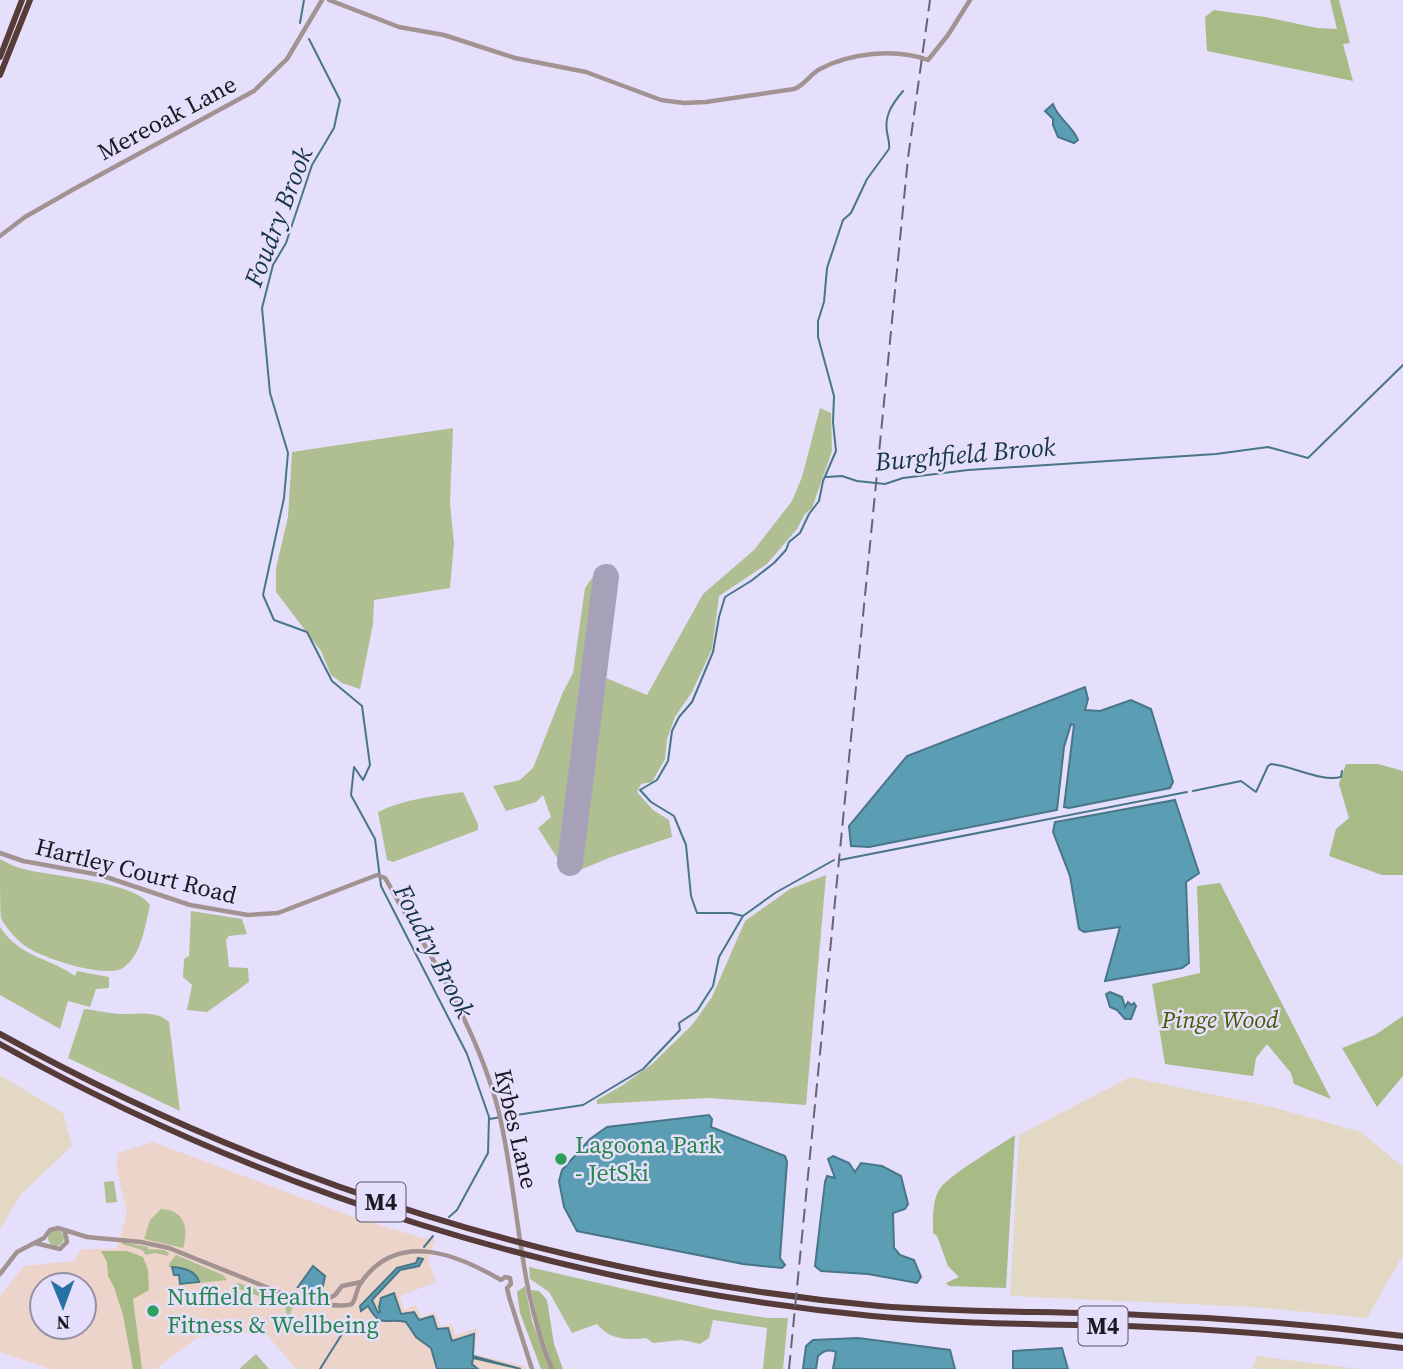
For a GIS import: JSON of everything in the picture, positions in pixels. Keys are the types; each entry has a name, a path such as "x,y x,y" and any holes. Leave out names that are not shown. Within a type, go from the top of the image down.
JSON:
{"highway":[{"path":"0,57 22,0"},
{"path":"0,75 30,0"},
{"name":"M4","path":"0,1034 150,1111 281,1166 439,1220 591,1259 701,1282 878,1306 953,1311 1225,1319 1403,1336"},
{"name":"M4","path":"0,1044 144,1118 276,1175 441,1233 590,1272 697,1293 786,1306 927,1321 1221,1330 1403,1348"}],"street":[{"name":"Mereoak Lane","path":"0,236 25,217 74,189 254,91 286,59 322,0"},
{"path":"329,0 399,27 444,35 515,58 586,72 661,100 684,103 794,89 823,68 852,57 892,54 928,60 970,0"},
{"name":"Hartley Court Road","path":"0,853 23,861 100,876 190,905 248,915 278,913 381,876"},
{"name":"Kybes Lane","path":"381,876 433,959 485,1067 500,1120 530,1298 552,1369"},
{"path":"0,1274 16,1252 46,1236 53,1228 58,1228 87,1237 141,1242 169,1248 304,1301 341,1306 352,1304 361,1282"},
{"path":"65,1232 67,1242"},
{"path":"46,1236 48,1246"},
{"path":"34,1243 58,1250 67,1242 87,1237"},
{"path":"322,1302 335,1295 339,1288 361,1282 389,1257 414,1250 430,1252 473,1266 500,1280"},
{"path":"500,1280 505,1277 510,1279 511,1285 507,1288"},
{"path":"500,1280 501,1286 507,1288"},
{"path":"348,1286 355,1296"},
{"path":"507,1288 532,1369"},
{"path":"335,1295 336,1302 341,1306"}],"shaded area":[{"path":"0,1075 63,1113 72,1146 22,1193 0,1229"},
{"path":"1130,1077 1272,1107 1361,1132 1403,1167 1403,1255 1367,1318 1254,1307 1010,1296 1019,1135"},
{"path":"153,1142 359,1219 435,1239 428,1261 436,1282 400,1296 404,1310 416,1305 421,1317 435,1312 441,1327 451,1324 456,1335 478,1328 474,1354 524,1366 526,1369 296,1369 262,1329 250,1333 198,1337 156,1369 50,1369 0,1352 0,1296 24,1266 74,1261 81,1249 117,1249 127,1212 116,1168 118,1153"},
{"path":"1257,1356 1360,1369 1252,1369"}],"green space":[{"path":"1330,0 1339,0 1350,43 1343,44 1353,81 1207,51 1205,17 1214,10 1337,29"},
{"path":"820,408 831,413 832,451 812,508 767,564 719,596 712,649 692,692 675,717 667,739 665,759 652,782 641,784 637,792 653,810 669,820 672,837 611,857 568,875 538,828 551,817 543,795 536,802 506,811 493,786 520,780 533,768 573,673 585,588 597,571 611,564 615,567 606,678 647,695 703,594 754,550 792,501 802,477"},
{"path":"453,428 450,503 454,543 450,588 374,600 373,624 360,689 342,683 331,675 321,651 276,592 276,568 288,517 292,452"},
{"path":"1346,764 1378,764 1403,771 1403,875 1382,875 1329,856 1336,829 1349,818 1339,784"},
{"path":"463,792 478,824 478,830 393,862 387,860 378,812 409,801"},
{"path":"0,859 20,868 90,880 127,890 141,897 150,905 142,939 135,955 123,968 102,971 74,966 25,946 11,933 1,918"},
{"path":"826,875 806,1105 708,1098 597,1104 597,1100 652,1064 693,1024 712,997 745,921 790,889"},
{"name":"Pinge Wood","path":"1220,883 1331,1099 1294,1084 1291,1073 1267,1044 1256,1058 1253,1076 1165,1064 1152,984 1200,973 1197,886"},
{"path":"191,911 242,919 247,934 229,936 226,940 229,967 248,968 249,982 207,1012 187,1010 192,985 183,977 184,959 189,956"},
{"path":"0,927 26,951 75,976 77,971 109,977 109,988 96,989 90,1007 68,1001 60,1029 0,995"},
{"path":"84,1009 119,1014 152,1014 169,1022 180,1111 68,1058"},
{"path":"1403,1016 1403,1076 1377,1107 1342,1048 1375,1035"},
{"path":"1015,1135 1006,1288 949,1286 946,1283 959,1277 948,1266 937,1236 933,1233 933,1211 939,1190 974,1161"},
{"path":"114,1181 117,1202 106,1203 104,1182"},
{"path":"161,1209 175,1213 183,1221 183,1248 144,1239 150,1220"},
{"path":"53,1230 59,1230 64,1238 62,1244 53,1246 48,1241 48,1235"},
{"path":"122,1242 169,1253 168,1256 155,1253 146,1255 142,1250"},
{"path":"101,1251 127,1251 143,1257 148,1270 149,1290 133,1299 142,1369 133,1369 123,1315"},
{"path":"176,1255 223,1275 227,1280 199,1283 195,1275 188,1270 169,1267"},
{"path":"529,1267 716,1310 768,1318 788,1318 783,1369 763,1369 767,1328 713,1320 709,1338 700,1344 682,1340 653,1343 646,1338 619,1338 607,1333 597,1324 572,1333 549,1292 530,1279"},
{"path":"235,1284 289,1301 293,1307 288,1319 285,1306 237,1288"},
{"path":"525,1286 532,1321 550,1369 541,1369 520,1313 517,1292"},
{"path":"531,1290 539,1291 547,1300 554,1344 563,1369 554,1369 539,1327"},
{"path":"256,1354 269,1369 239,1369"}],"water":[{"path":"1053,104 1076,135 1078,140 1074,143 1058,137 1053,119 1045,111"},
{"path":"1085,687 1088,699 1085,710 1100,711 1131,700 1151,709 1173,782 1170,788 1064,807 1074,725 1071,724 1064,747 1057,810 869,847 851,846 849,826 907,756"},
{"path":"1175,800 1199,873 1186,882 1189,963 1182,968 1105,981 1120,927 1084,932 1079,929 1070,876 1053,832 1055,822"},
{"path":"1110,992 1122,997 1125,1007 1128,1002 1131,1005 1134,1003 1136,1006 1131,1019 1125,1019 1110,1007 1106,994"},
{"path":"709,1115 712,1119 711,1127 785,1156 787,1162 780,1258 785,1265 782,1268 743,1264 577,1231 564,1207 559,1181 562,1170 590,1139 607,1127"},
{"path":"833,1156 849,1163 855,1172 861,1163 882,1166 901,1176 908,1204 905,1209 893,1213 894,1248 900,1255 914,1260 921,1277 917,1283 868,1274 821,1271 815,1266 825,1182 827,1176 835,1178 828,1159"},
{"path":"418,1258 423,1259 419,1266 400,1270 372,1300 378,1313 381,1298 394,1293 401,1314 414,1312 419,1320 433,1316 437,1329 448,1328 452,1341 474,1334 473,1356 521,1369 473,1358 472,1364 478,1369 437,1369 431,1348 416,1337 406,1322 380,1320 368,1306 361,1311 360,1306 397,1268 416,1263"},
{"path":"313,1266 325,1276 323,1286 317,1289 298,1287"},
{"path":"172,1267 192,1272 199,1282 180,1284 179,1275 174,1275"},
{"path":"858,1338 950,1350 955,1369 833,1369 836,1352 829,1351 818,1356 816,1369 803,1369 806,1346 813,1340"},
{"path":"1062,1348 1068,1369 1013,1369 1013,1351"}],"waterway":[{"name":"Foudry Brook","path":"300,23 304,0"},
{"name":"Foudry Brook","path":"309,39 340,100 334,128 312,165 286,243 273,265 262,308 270,393 288,453 284,498 263,595 274,620 307,632 332,681 362,706 370,765 363,780 354,767 351,795 375,839 381,886 467,1054 489,1117 488,1153 457,1210 449,1217"},
{"name":"Burghfield Brook","path":"743,916 731,913 697,913 691,896 686,845 674,816 651,802 640,790 657,780 668,761 672,731 679,717 692,702 713,652 725,597 774,563 786,550 789,542 800,533 819,501 823,481 836,451 834,396 818,337 827,268 843,220 851,213 867,179 889,149 886,126 888,115 903,91"},
{"name":"Burghfield Brook","path":"826,477 842,476 857,481 885,484 903,478 968,470 1216,454 1268,447 1308,458 1403,365"},
{"path":"1193,791 1241,781 1256,792 1271,764 1333,778 1341,777 1342,771"},
{"path":"840,860 1187,792"},
{"name":"Burghfield Brook","path":"489,1119 583,1105 643,1069 680,1030 679,1023 697,1011 713,986 719,957 743,916 775,893 834,860"},
{"name":"Foudry Brook","path":"424,1247 433,1236"},
{"name":"Foudry Brook","path":"320,1369 347,1326"}],"runway":[{"path":"570,863 606,577"}],"railway":[{"path":"789,1369 908,158 930,0"}],"place":[{"name":"Lagoona Park - JetSki","path":"561,1159"},
{"name":"Nuffield Health Fitness & Wellbeing","path":"153,1311"}]}
